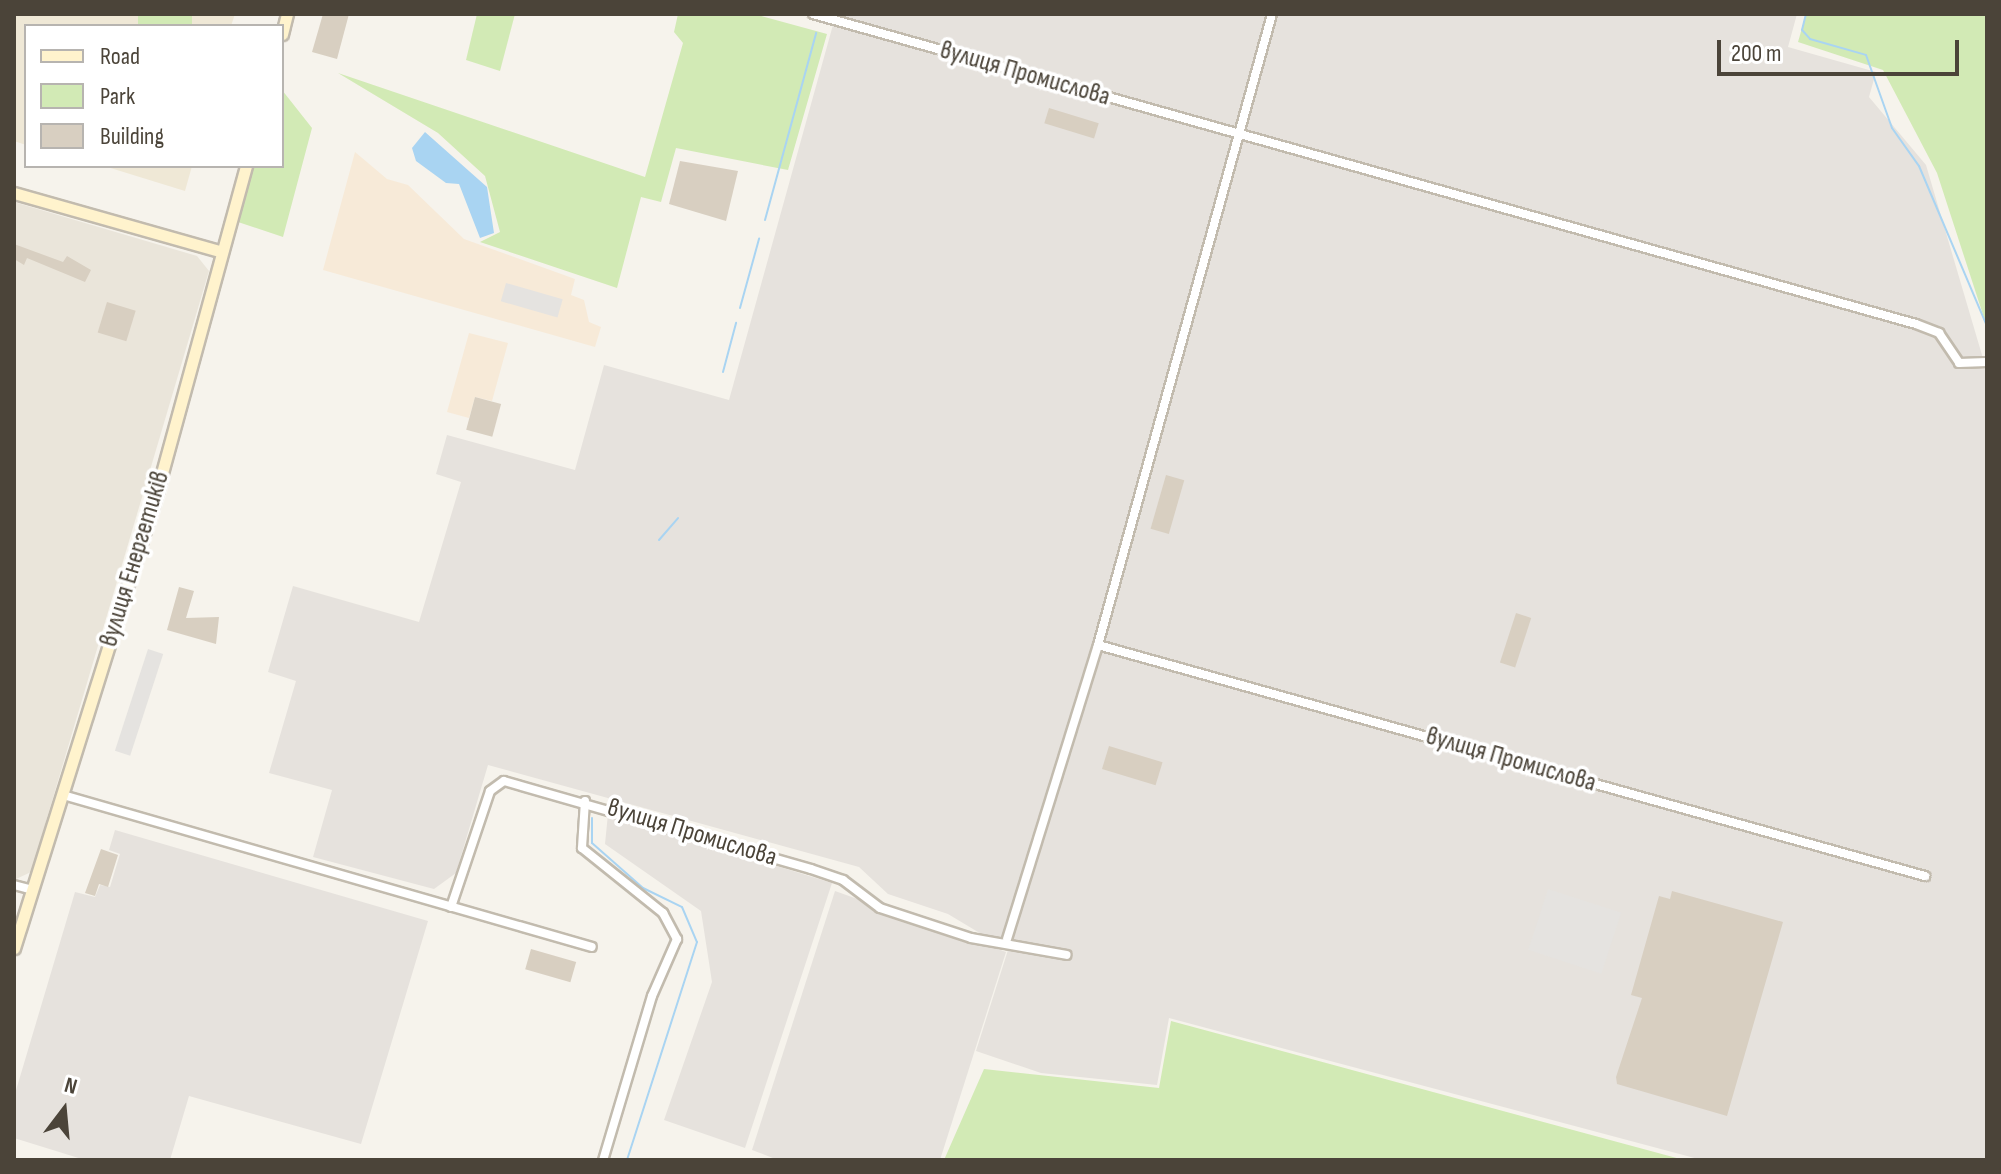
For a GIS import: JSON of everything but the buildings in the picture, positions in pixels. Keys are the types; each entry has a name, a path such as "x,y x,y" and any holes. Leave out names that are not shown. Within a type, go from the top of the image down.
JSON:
{"main road":[{"name":"вулиця Енергетиків","path":"14,948 63,795 245,168"},
{"path":"14,193 222,252"}],"street":[{"name":"вулиця Промислова","path":"813,14 1916,324 1939,333 1959,363 1987,362"},
{"path":"1007,939 1098,645 1272,14"},
{"name":"вулиця Промислова","path":"1098,645 1925,876"},
{"name":"вулиця Промислова","path":"451,907 494,785 585,801 843,880 880,908 971,938 1007,939 1067,955"},
{"path":"63,795 592,947"},
{"path":"585,801 582,848 663,913 677,939 652,996 603,1160"},
{"path":"14,885 33,890"}],"shaded area":[{"path":"14,14 235,14 232,24 24,24 24,144 14,141"},
{"path":"836,14 1797,14 1788,47 1876,72 1869,97 1926,165 1987,372 1987,1160 1702,1160 1169,1018 1157,1085 1041,1073 976,1051 1008,950 948,914 888,894 859,867 488,765 456,873 434,889 313,857 332,790 269,773 296,681 268,672 293,586 419,622 461,482 436,474 447,435 575,470 604,365 729,400"},
{"path":"355,152 387,179 408,185 464,239 575,279 571,295 584,300 589,322 601,327 595,347 323,270"},
{"path":"110,168 191,168 185,191"},
{"path":"14,202 197,256 209,271 31,872 14,880"},
{"path":"506,283 563,299 557,318 501,301"},
{"path":"469,333 508,343 492,401 475,397 469,418 447,412"},
{"path":"148,649 163,654 130,756 115,751"},
{"path":"608,814 832,883 745,1148 664,1120 712,982 701,911 605,844"},
{"path":"115,830 428,921 361,1144 189,1096 170,1160 85,1160 14,1138 14,1097 75,892 95,897 100,885 110,887 120,854 109,850"},
{"path":"1548,889 1621,913 1601,974 1528,950"},
{"path":"835,891 1006,952 940,1160 778,1160 752,1150"}],"green space":[{"path":"138,14 192,14 192,24 138,24"},
{"path":"477,14 515,14 500,71 466,60"},
{"path":"678,14 754,14 827,34 788,170 676,148 661,202 641,197 617,288 480,242 500,232 485,176 438,133 338,73 645,177 683,43 674,32"},
{"path":"1806,14 1987,14 1987,327 1937,173 1883,70 1798,42"},
{"path":"284,93 312,128 283,237 238,222 252,168 284,168"},
{"path":"1171,1021 1684,1160 944,1160 984,1069 1159,1088"}],"water":[{"path":"425,132 487,187 494,233 480,238 459,184 446,183 416,161 412,148"}],"waterway":[{"path":"1806,14 1802,30 1810,39 1866,55 1892,128 1919,166 1987,326"},
{"path":"765,220 816,33"},
{"path":"740,308 759,239"},
{"path":"723,372 736,323"},
{"path":"659,540 678,518"},
{"path":"592,818 592,843 643,888 682,907 697,942 627,1160"}]}
